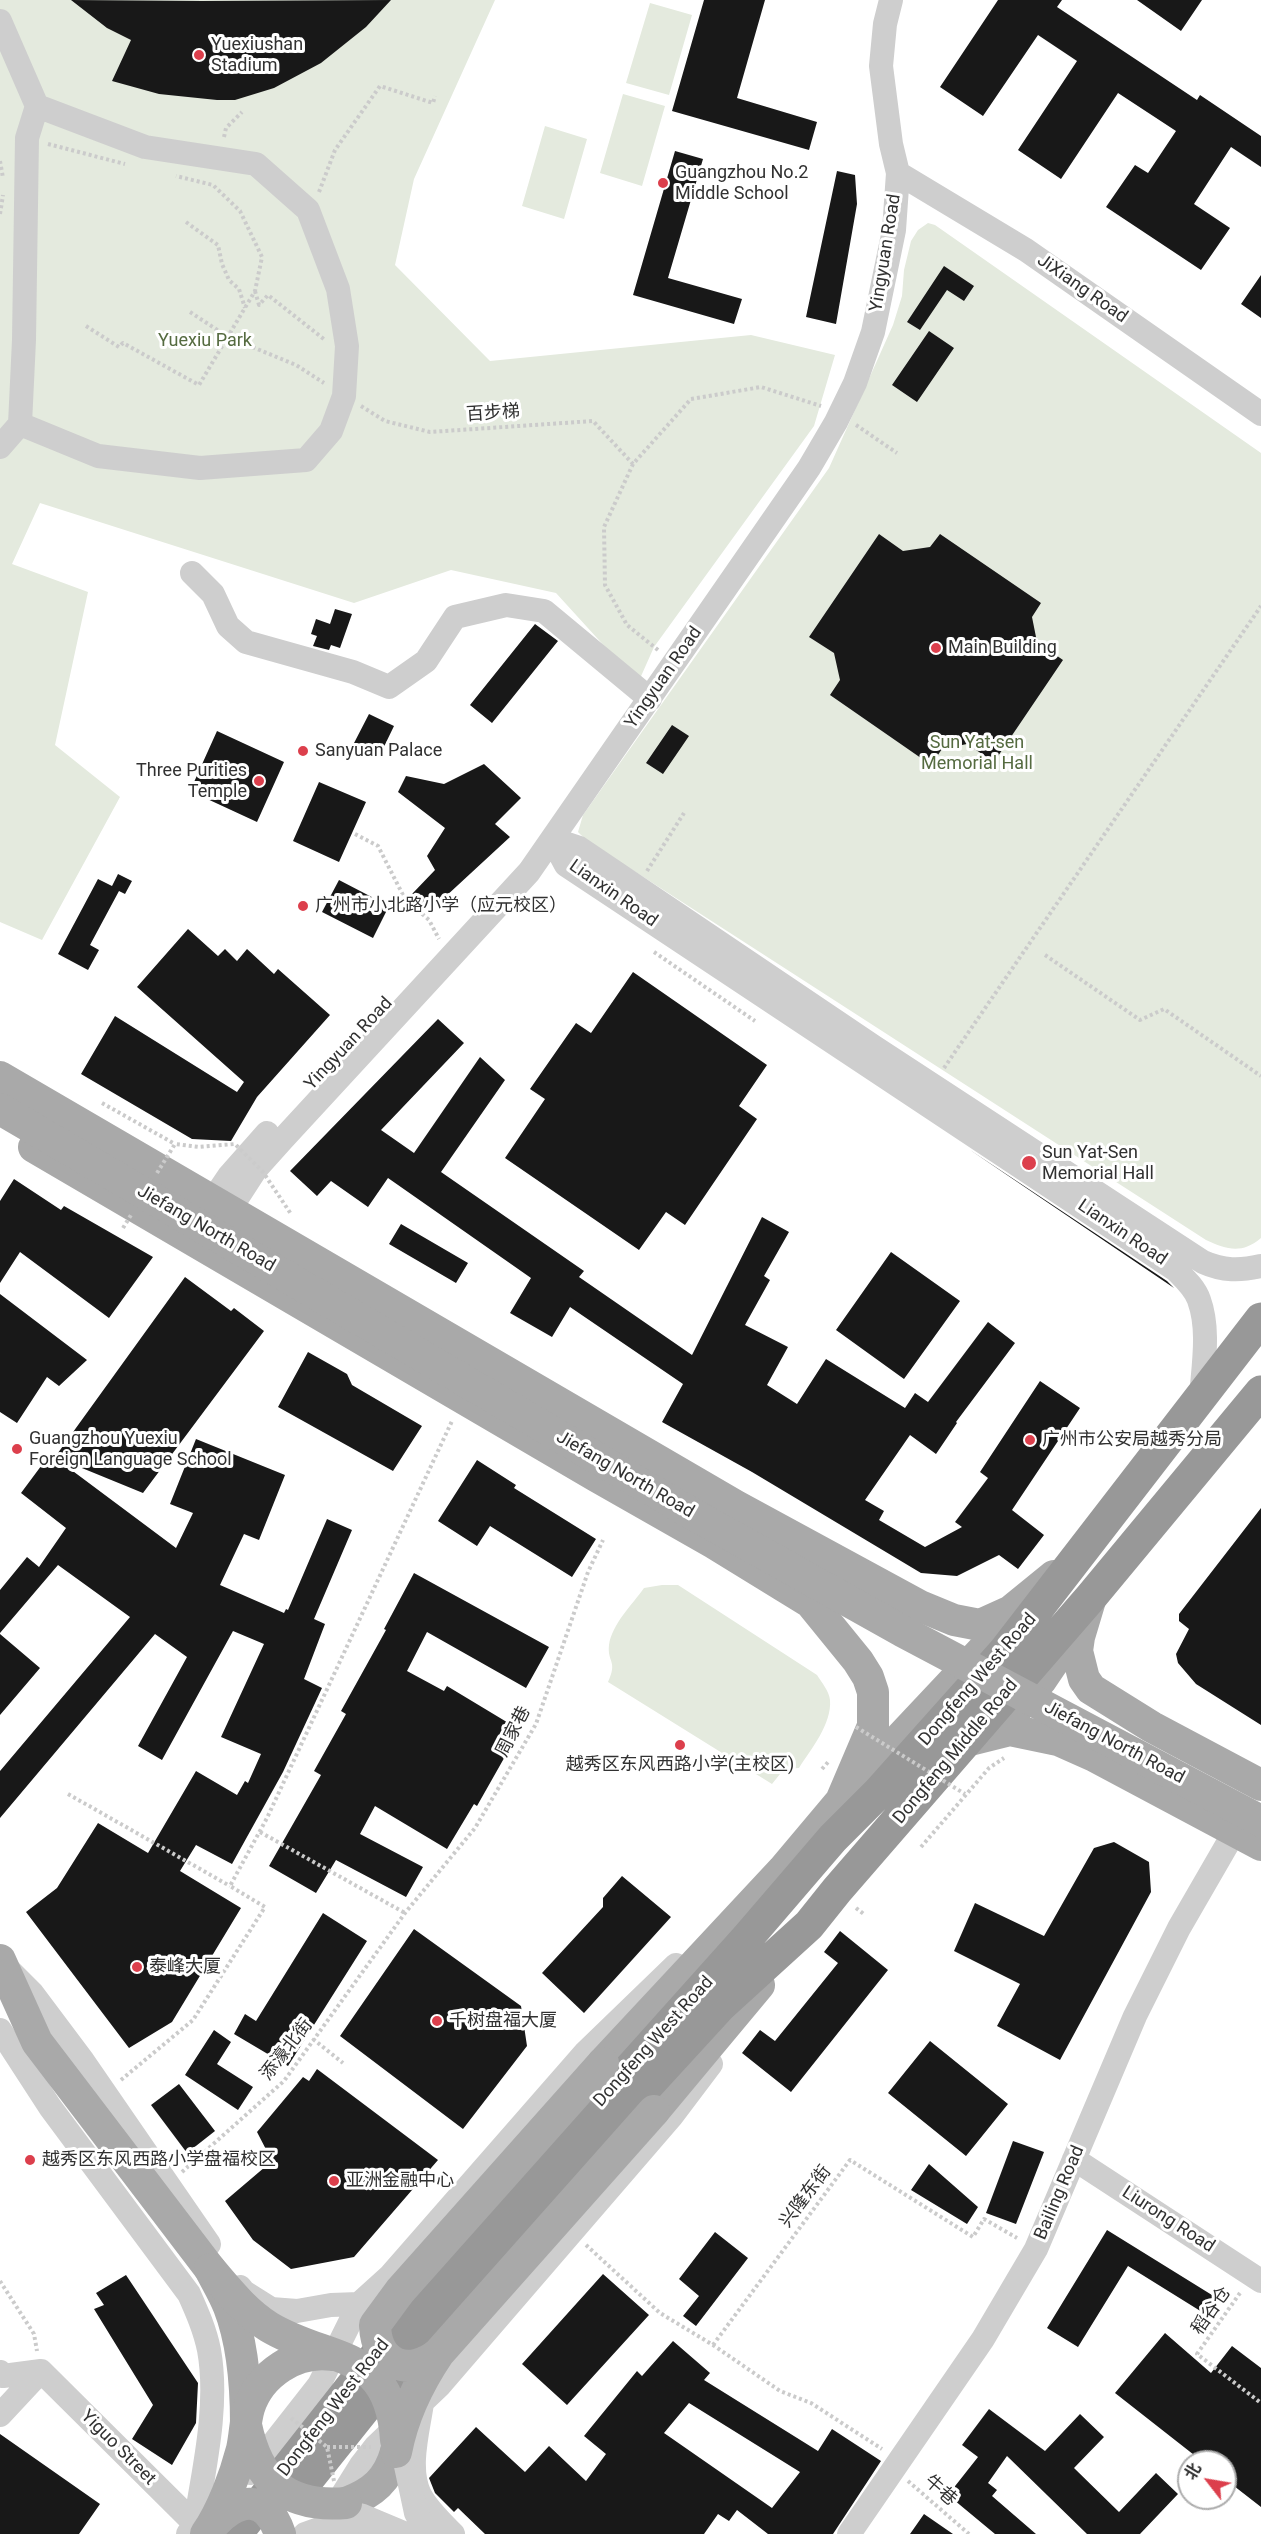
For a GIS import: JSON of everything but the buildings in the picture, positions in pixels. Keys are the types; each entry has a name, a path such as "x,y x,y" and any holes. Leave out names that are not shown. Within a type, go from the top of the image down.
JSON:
{"highway":[{"path":"1079,1556 1261,1319"},
{"name":"Dongfeng Middle Road","path":"645,2104 720,2006 809,1925 1091,1597 1261,1392"},
{"name":"Dongfeng West Road","path":"207,2531 327,2415 397,2329 748,1937 833,1838 879,1792 1004,1652 1079,1556"},
{"name":"Dongfeng West Road","path":"266,2534 317,2466 416,2344 645,2104"}],"main road":[{"name":"Jiefang North Road","path":"0,1077 736,1506 920,1606 954,1620 980,1625 1011,1611 1079,1556"},
{"name":"Jiefang North Road","path":"0,1095 743,1529 1261,1808"},
{"name":"Jiefang North Road","path":"0,1109 684,1509 902,1631 1254,1835"},
{"name":"Jiefang North Road","path":"0,1127 714,1543 810,1602 858,1660 868,1677 873,1692 873,1726 841,1801 833,1838"},
{"name":"Yingyuan Road","path":"206,1249 220,1206"},
{"path":"432,2362 409,2367 396,2365 378,2347 375,2325 400,2291 603,2063 783,1870 841,1801 987,1643 1079,1556"},
{"path":"1091,1597 1077,1651 1079,1666 1091,1689 1152,1727 1261,1785"},
{"path":"966,1741 1010,1730 1058,1740 1254,1835 1261,1808"},
{"path":"0,1960 37,2042"},
{"path":"0,2006 37,2042 210,2269 257,2319 281,2332 354,2362 406,2403 392,2445 390,2470 380,2484 368,2494 328,2512 315,2514 291,2534"},
{"path":"392,2445 432,2362 645,2104"},
{"path":"210,2269 228,2305 237,2334 244,2381 246,2424 252,2451 264,2474 285,2492 328,2512"},
{"path":"207,2531 239,2457 250,2408 261,2384 280,2367 305,2356 326,2354 339,2356"},
{"path":"207,2531 223,2514 245,2503 257,2505 267,2512 275,2522 280,2534"}],"street":[{"name":"Yingyuan Road","path":"220,1206 229,1176 256,1145 522,857 552,839 809,468 840,413 855,383 873,332 894,230 898,173 891,144 881,66 885,24 891,0"},
{"path":"0,21 37,106 27,138 24,340 20,424 0,447"},
{"path":"20,424 98,456 200,468 306,460 331,431 344,396 347,346 338,289 308,210 256,164 145,147 37,106"},
{"name":"JiXiang Road","path":"898,173 1026,250 1261,414"},
{"path":"192,573 213,594 228,626 246,642 353,672 389,687 426,661 455,617 506,605 544,611 650,699"},
{"path":"220,1206 529,872 552,839"},
{"name":"Lianxin Road","path":"552,839 579,848 932,1085 1203,1262 1217,1269 1235,1270 1261,1266"},
{"name":"Lianxin Road","path":"552,839 566,865 1176,1270 1193,1288 1199,1299 1203,1315 1202,1398"},
{"path":"810,1602 842,1607 847,1604 855,1595 856,1588 855,1577 849,1568"},
{"name":"Bailing Road","path":"849,2534 983,2338 1046,2232 1074,2159 1135,2016 1179,1928 1254,1835"},
{"path":"207,2531 309,2398 329,2368 359,2304 390,2276 585,2053 635,2003 783,1870"},
{"path":"406,2534 375,2528 328,2512 406,2403 440,2385 572,2233 693,2088 809,1925"},
{"path":"0,1960 32,1993 244,2292 271,2309 297,2311 331,2305 359,2304"},
{"path":"0,2030 50,2106 189,2294 203,2327 209,2352 207,2531"},
{"name":"Liurong Road","path":"1074,2159 1257,2278"},
{"path":"412,2496 410,2470 413,2418 432,2362"},
{"path":"0,2372 3,2376 41,2371"},
{"path":"0,2415 41,2371"},
{"name":"Yiguo Street","path":"41,2371 207,2531"},
{"path":"406,2403 419,2493 427,2506 453,2534"},
{"path":"392,2445 412,2496 416,2513 427,2534"},
{"path":"305,2534 317,2528 350,2520 367,2520 375,2528"}],"path":[{"path":"317,234 319,187 335,150 380,86 433,103 435,96"},
{"path":"221,158 226,128 242,112"},
{"path":"27,138 128,165"},
{"path":"0,161 4,185 0,214"},
{"path":"86,327 119,347 123,343 199,385 255,291 262,257 240,211 213,185 168,174"},
{"path":"186,222 218,245 222,264 229,280 239,289 245,308"},
{"path":"255,291 259,305 268,295 337,349 342,342 347,346"},
{"path":"190,312 228,337 296,365 344,396"},
{"path":"654,647 627,625 605,585 604,527 633,464 691,399 761,387 840,413 897,453"},
{"name":"百步梯","path":"344,396 385,421 430,432 593,421 633,464"},
{"path":"932,1085 1261,606"},
{"path":"644,877 684,813"},
{"path":"355,834 378,846 405,899 429,920 441,943"},
{"path":"1045,955 1140,1020 1164,1009 1261,1076"},
{"path":"102,1102 176,1143 199,1148 235,1144 263,1172 291,1214"},
{"path":"230,1886 260,1832 462,1398"},
{"name":"周家巷","path":"405,1913 475,1828 536,1724 588,1572 603,1540"},
{"path":"855,1728 965,1794"},
{"path":"921,1847 989,1768 1007,1757"},
{"path":"68,1794 265,1907 194,2020 105,2094"},
{"path":"260,1832 405,1913"},
{"name":"添濠北街","path":"168,2185 284,2081 405,1913"},
{"path":"314,2039 343,2063"},
{"name":"兴隆东街","path":"713,2345 850,2160 974,2237 984,2219 1036,2249"},
{"name":"牛巷","path":"572,2233 660,2313 713,2345 780,2391 811,2403 897,2465 969,2534"},
{"name":"稻谷仓","path":"1257,2278 1197,2354 1261,2403"},
{"path":"0,2281 34,2334 41,2371"},
{"path":"291,2418 327,2447 334,2474 328,2512"},
{"path":"327,2447 392,2445"}],"green space":[{"name":"Yuexiu Park","path":"0,0 495,0 414,179 395,265 490,361 751,335 835,355 814,426 654,647 638,683 556,593 451,570 354,603 40,503 12,564 88,592 55,745 120,797 42,940 0,922"},
{"path":"650,3 692,15 669,95 626,83"},
{"path":"623,94 665,106 642,186 600,173"},
{"path":"545,126 587,139 564,219 522,206"},
{"name":"Sun Yat-sen Memorial Hall","path":"928,223 935,225 1261,453 1261,1238 1241,1248 1228,1248 1206,1240 586,840 578,832 583,815 829,468 893,325 902,296 904,270 911,241 918,230"},
{"path":"678,1585 817,1675 828,1693 830,1709 820,1736 799,1768 784,1769 772,1784 608,1682 612,1670 609,1645 614,1630 644,1588"}],"place":[{"name":"Yuexiushan Stadium","path":"199,55"},
{"name":"Guangzhou No.2 Middle School","path":"663,183"},
{"name":"Main Building","path":"936,648"},
{"name":"Sanyuan Palace","path":"303,751"},
{"name":"Three Purities Temple","path":"259,781"},
{"name":"广州市小北路小学（应元校区）","path":"303,906"},
{"name":"Sun Yat-Sen Memorial Hall","path":"1029,1163"},
{"name":"广州市公安局越秀分局","path":"1030,1440"},
{"name":"Guangzhou Yuexiu Foreign Language School","path":"17,1449"},
{"name":"越秀区东风西路小学(主校区)","path":"680,1745"},
{"name":"泰峰大厦","path":"137,1967"},
{"name":"千树盘福大厦","path":"437,2021"},
{"name":"越秀区东风西路小学盘福校区","path":"30,2160"},
{"name":"亚洲金融中心","path":"334,2181"}]}
